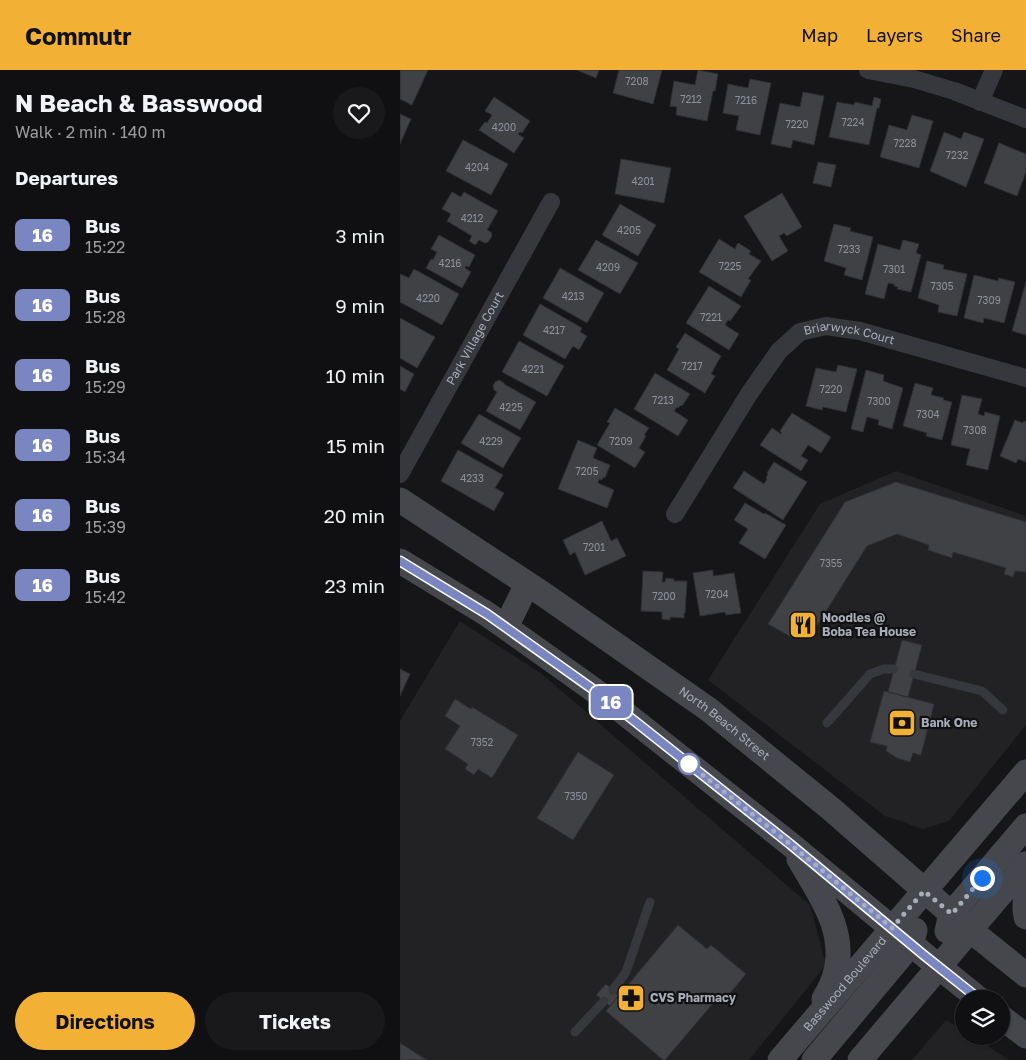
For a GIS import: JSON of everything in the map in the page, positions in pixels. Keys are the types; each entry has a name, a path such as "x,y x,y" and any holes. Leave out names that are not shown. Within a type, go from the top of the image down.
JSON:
{"main road":[{"name":"North Beach Street","path":"400,500 527,584 708,709 830,808 924,891 1026,975"},
{"path":"400,561 487,614 608,700 790,844 968,990"},
{"path":"506,627 527,584"},
{"name":"Basswood Boulevard","path":"780,1060 1026,772"},
{"path":"860,1060 939,967 961,922 1026,826"},
{"path":"790,844 828,908 837,935 839,951 834,977 814,1019"},
{"path":"961,922 1026,864"},
{"path":"1026,864 1026,918"},
{"path":"814,1060 911,944 924,891"},
{"path":"1010,1023 1026,1036"}],"street":[{"path":"868,70 914,79 954,91 1026,119"},
{"path":"980,102 994,70"},
{"name":"Park Village Court","path":"400,474 551,202"},
{"name":"Briarwyck Court","path":"675,514 749,394 779,351 800,332 826,326 860,331 1026,378"}],"lane":[{"path":"827,723 870,674 884,668 894,669"},
{"path":"914,674 982,691 1003,710"},
{"path":"613,990 626,972 650,902"},
{"path":"575,1032 604,1001"}],"shaded area":[{"path":"896,471 1026,516 1026,725 949,821 923,829 885,816 708,680 820,504"},
{"path":"460,621 542,674 810,905 826,965 749,1060 400,1060 400,721"},
{"path":"946,1020 955,1026 955,1045 986,1045 1009,1060 912,1060"}],"building":[{"path":"400,70 428,70 412,105 400,99"},
{"path":"577,70 599,70 596,78"},
{"path":"619,70 662,70 653,104 613,93"},
{"path":"698,70 718,74 707,121 676,115 677,107 670,106 674,81 695,85"},
{"path":"750,79 771,83 760,135 736,130 739,116 723,113 728,84 748,88"},
{"path":"803,92 824,96 814,145 793,140 791,148 771,144 780,103 800,107"},
{"path":"494,97 530,121 522,133 518,134 524,138 514,153 479,130 492,115 485,111"},
{"path":"874,97 881,99 879,108 877,108 869,145 829,137 837,102 854,105 855,102 872,106"},
{"path":"400,114 411,119 400,144"},
{"path":"912,115 933,121 919,168 880,157 889,125 907,130"},
{"path":"944,132 961,139 964,132 984,139 966,187 930,171"},
{"path":"463,140 508,164 491,195 446,171"},
{"path":"999,143 1026,154 1026,172 1017,196 984,183"},
{"path":"621,159 671,168 664,203 615,194"},
{"path":"818,162 836,165 831,187 813,183"},
{"path":"452,192 461,197 464,192 498,211 487,230 491,232 492,236 488,242 485,243 479,240 475,245 469,241 472,236 447,221 451,214 442,209"},
{"path":"782,193 802,227 787,236 784,233 779,236 788,251 772,261 744,216"},
{"path":"620,204 656,225 638,256 602,235"},
{"path":"834,224 851,228 850,231 873,237 862,280 844,275 846,268 824,261"},
{"path":"439,235 475,255 469,267 466,266 465,268 471,272 462,288 426,268 437,252 431,249"},
{"path":"719,239 735,249 738,243 751,251 749,254 761,261 748,279 751,280 741,297 699,272"},
{"path":"596,240 638,263 620,294 578,270"},
{"path":"903,240 919,244 916,253 921,255 911,292 897,289 898,287 894,286 894,284 888,283 884,299 865,294 878,244 900,250"},
{"path":"927,261 944,265 943,269 967,274 957,316 938,312 939,305 918,298"},
{"path":"560,268 604,293 587,323 543,298"},
{"path":"414,269 459,294 442,325 400,302 400,274 409,278"},
{"path":"974,275 998,281 999,278 1015,282 1004,323 984,318 983,323 964,318"},
{"path":"1026,282 1026,335 1012,331"},
{"path":"709,286 741,306 725,325 739,334 729,350 686,323"},
{"path":"540,304 582,328 580,332 587,336 579,350 573,346 565,359 523,335"},
{"path":"400,318 435,337 417,368 400,358"},
{"path":"685,333 721,356 711,374 715,376 705,393 667,370 679,349 676,347"},
{"path":"519,341 564,366 547,396 502,372"},
{"path":"838,365 857,369 846,412 823,407 822,410 806,406 816,368 836,372"},
{"path":"400,366 414,374 405,392 400,389"},
{"path":"866,370 884,375 883,381 903,388 892,429 878,425 879,420 867,417 863,432 851,429"},
{"path":"655,373 690,394 682,406 677,407 674,411 688,420 678,436 634,409"},
{"path":"499,380 536,402 520,430 486,411 497,392 493,386"},
{"path":"915,383 933,388 931,395 952,402 942,440 926,436 927,433 903,426"},
{"path":"962,395 982,399 978,414 984,416 985,412 1000,416 988,470 966,465 970,449 951,445"},
{"path":"615,408 649,428 639,448 645,452 635,468 597,445 610,423 607,422"},
{"path":"792,413 831,437 821,453 808,445 801,456 808,460 801,471 760,445 772,428 782,433 780,431"},
{"path":"479,414 521,438 503,468 461,443"},
{"path":"1015,420 1023,423 1024,421 1026,422 1026,462 1018,459 1016,463 1000,456"},
{"path":"578,440 597,448 593,458 610,465 605,478 599,479 598,483 614,490 607,508 558,489"},
{"path":"458,450 503,475 495,488 504,493 494,511 441,481"},
{"path":"774,462 807,482 783,520 733,488 744,471 764,484 767,479 767,473"},
{"path":"896,482 1026,522 1026,572 1015,571 1013,577 1004,574 1006,568 953,552 952,558 928,550 929,545 897,534 867,546 811,635 805,637 794,636 793,638 768,624 845,502"},
{"path":"745,503 786,525 765,559 739,543 748,529 734,520"},
{"path":"602,521 611,541 617,538 626,556 585,575 575,552 570,555 563,540"},
{"path":"713,570 713,576 734,573 741,613 726,615 725,612 700,616 693,573"},
{"path":"643,571 663,572 662,582 665,582 666,578 674,579 674,581 687,581 684,618 670,617 670,620 662,619 662,612 641,611"},
{"path":"902,640 922,645 908,697 888,692"},
{"path":"400,669 410,674 400,696"},
{"name":"Bank One","path":"884,691 934,704 921,755 913,753 910,762 897,758 886,751 887,746 870,742"},
{"path":"455,699 518,735 492,778 478,769 474,775 465,769 468,764 445,749 460,726 445,716"},
{"path":"578,752 614,775 573,840 537,818"},
{"name":"CVS Pharmacy","path":"678,925 707,949 711,945 746,974 720,1005 715,1001 665,1060 663,1060 606,1011"},
{"path":"606,984 619,995 610,1006 596,995"},
{"path":"400,1043 427,1060 400,1060"}],"bus line":[{"name":"16","path":"400,561 487,614 608,700 790,844 968,990"}],"place":[{"name":"Noodles @ Boba Tea House","path":"803,625"},
{"name":"Bank One","path":"902,723"},
{"name":"CVS Pharmacy","path":"631,998"}],"route":[{"path":"689,764 892,928 924,891 952,914 982,878"}]}
